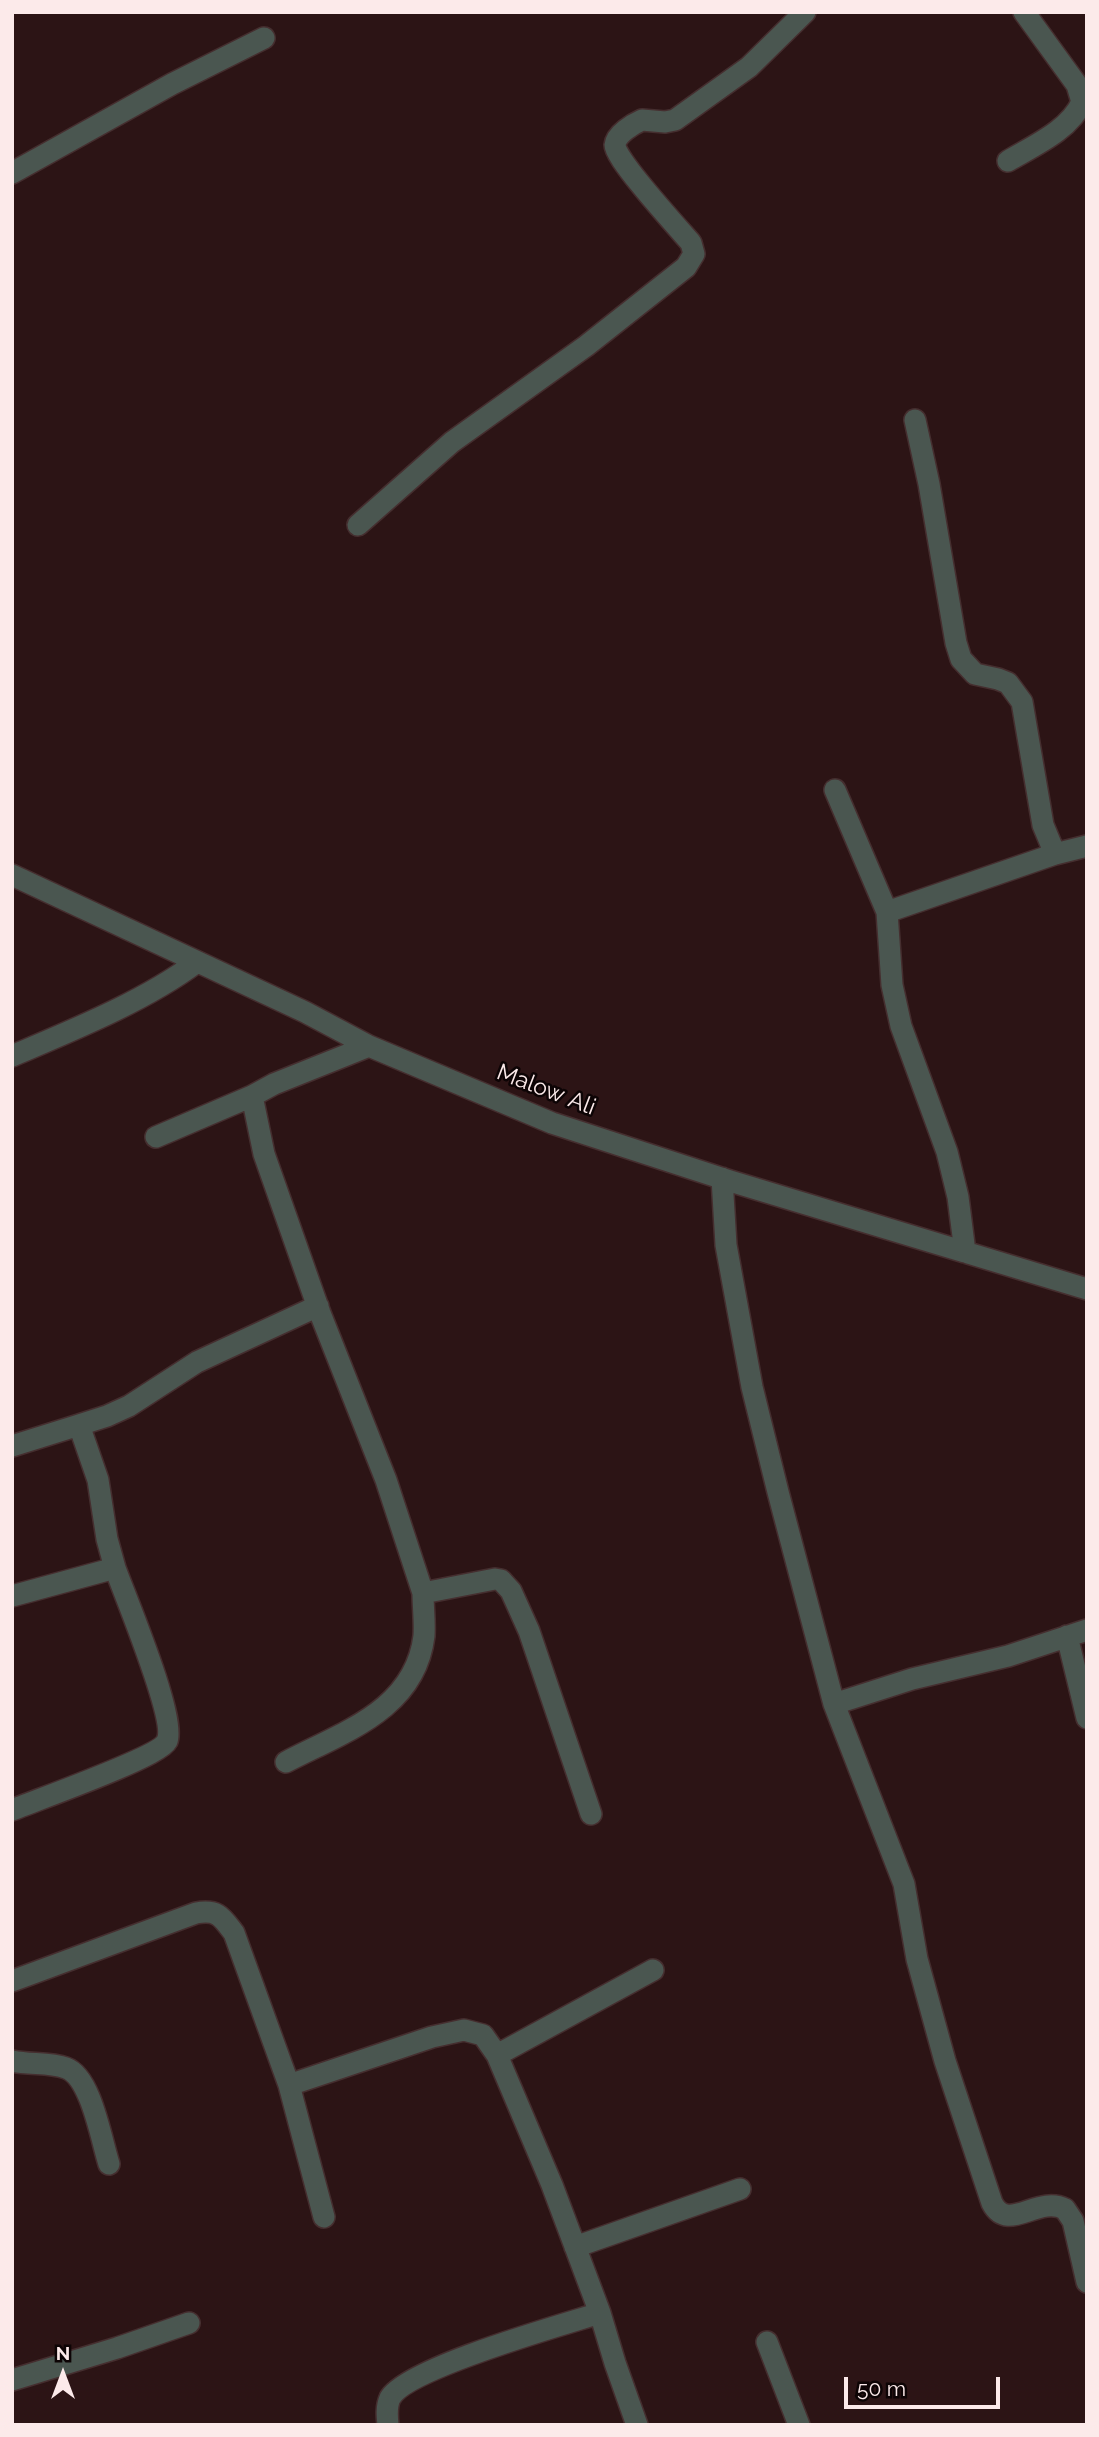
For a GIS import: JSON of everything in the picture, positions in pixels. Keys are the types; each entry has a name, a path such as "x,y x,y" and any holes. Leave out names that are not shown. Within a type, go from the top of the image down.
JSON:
{"street":[{"path":"358,525 452,442 586,346 686,267 694,254 691,243 626,167 615,148 618,137 642,120 675,120 749,67 805,12"},
{"path":"1008,161 1072,118 1082,102 1077,85 1024,12"},
{"path":"12,173 172,84 264,38"},
{"path":"915,420 961,659 975,674 998,678 1008,683 1022,702 1042,825 1055,854"},
{"path":"835,790 887,912 892,985 901,1026 947,1152 958,1197 965,1252"},
{"path":"887,912 1055,854 1087,846"},
{"name":"Malow Ali","path":"12,875 305,1012 369,1046 552,1123 722,1178 1087,1289"},
{"path":"12,1056 59,1036 173,979 197,962"},
{"path":"156,1138 274,1084 369,1046"},
{"path":"252,1096 264,1154 318,1306 386,1480 423,1593 424,1636 418,1661 408,1682 377,1714 286,1762"},
{"path":"722,1178 726,1245 752,1387 778,1492 834,1704 904,1884 917,1959 945,2061 998,2214 1005,2217 1041,2206 1065,2208 1073,2221 1087,2282"},
{"path":"12,1446 130,1406 197,1362 318,1306"},
{"path":"12,1811 162,1747 168,1739 168,1721 162,1698 115,1569 107,1539 98,1480 79,1425"},
{"path":"12,1596 115,1569"},
{"path":"423,1593 495,1579 502,1580 511,1591 529,1631 591,1814"},
{"path":"834,1704 912,1679 1008,1656 1077,1633 1087,1718"},
{"path":"12,1981 196,1913 208,1911 217,1914 234,1933 289,2085 324,2217"},
{"path":"497,2055 653,1970"},
{"path":"289,2085 432,2037 464,2029 483,2035 497,2055 575,2247 637,2425"},
{"path":"12,2061 67,2068 77,2075 87,2090 109,2164"},
{"path":"575,2247 740,2189"},
{"path":"388,2425 387,2410 390,2399 407,2383 476,2352 600,2313"},
{"path":"12,2380 189,2323"},
{"path":"767,2342 799,2425"}]}
